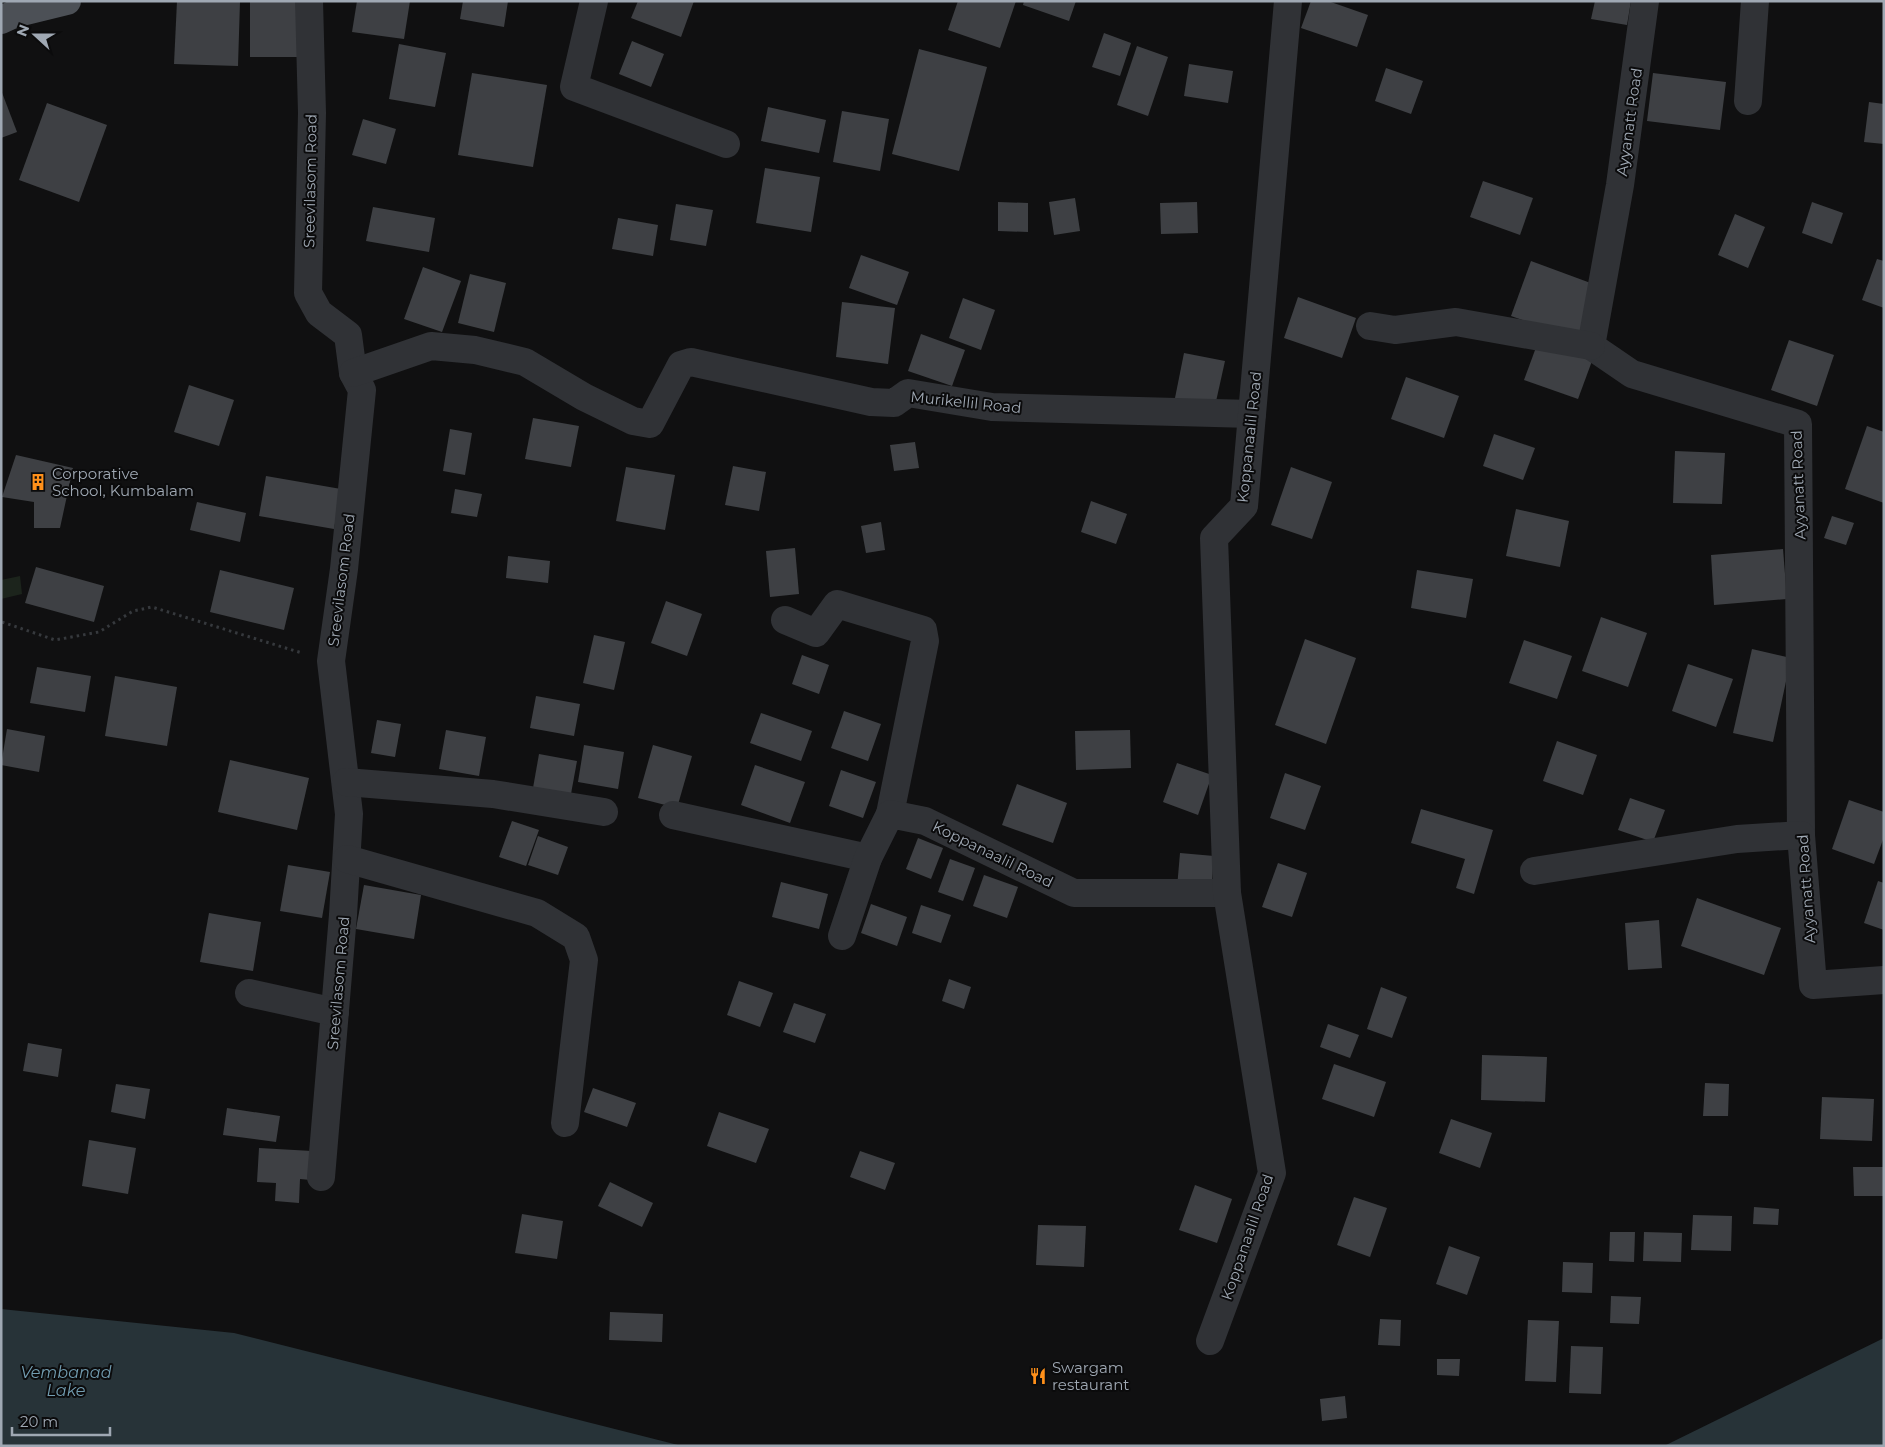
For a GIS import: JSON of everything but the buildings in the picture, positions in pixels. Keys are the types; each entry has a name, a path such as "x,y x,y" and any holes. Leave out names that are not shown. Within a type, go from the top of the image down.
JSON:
{"main road":[{"path":"1,20 14,14 67,1"}],"street":[{"name":"Sreevilasom Road","path":"309,1 312,113 308,293 319,313 348,335 354,373 362,390 345,559 331,662 349,814 321,1177"},
{"path":"594,1 574,87 726,144"},
{"name":"Koppanaalil Road","path":"1210,1341 1272,1173 1227,893 1214,538 1244,506 1288,1"},
{"name":"Ayyanatt Road","path":"1645,1 1620,185 1591,346 1632,374 1798,424 1801,835 1814,985 1884,980"},
{"path":"1748,101 1755,1"},
{"path":"1370,326 1395,330 1456,322 1591,346"},
{"name":"Murikellil Road","path":"354,373 431,346 475,350 525,362 584,397 633,421 650,424 681,365 691,362 871,402 894,402 908,393 992,407 1252,414"},
{"path":"785,620 816,633 837,604 923,630 926,641 890,814 868,858 842,936"},
{"path":"346,782 492,794 604,812"},
{"name":"Koppanaalil Road","path":"890,814 926,821 1074,893 1227,893"},
{"path":"672,815 868,858"},
{"path":"1534,871 1737,839 1801,835"},
{"path":"347,859 537,913 576,937 584,960 565,1123"},
{"path":"249,993 335,1012"}],"path":[{"path":"2,622 55,640 99,632 133,611 152,607 331,662"}],"shaded area":[{"path":"20,576 22,594 1,599 1,580"}],"water":[{"name":"Vembanad Lake","path":"1,1309 234,1333 682,1446 1,1446"},
{"path":"1884,1338 1884,1446 1664,1446"}],"place":[{"name":"Corporative School, Kumbalam","path":"38,482"},
{"name":"Swargam restaurant","path":"1038,1376"}]}
